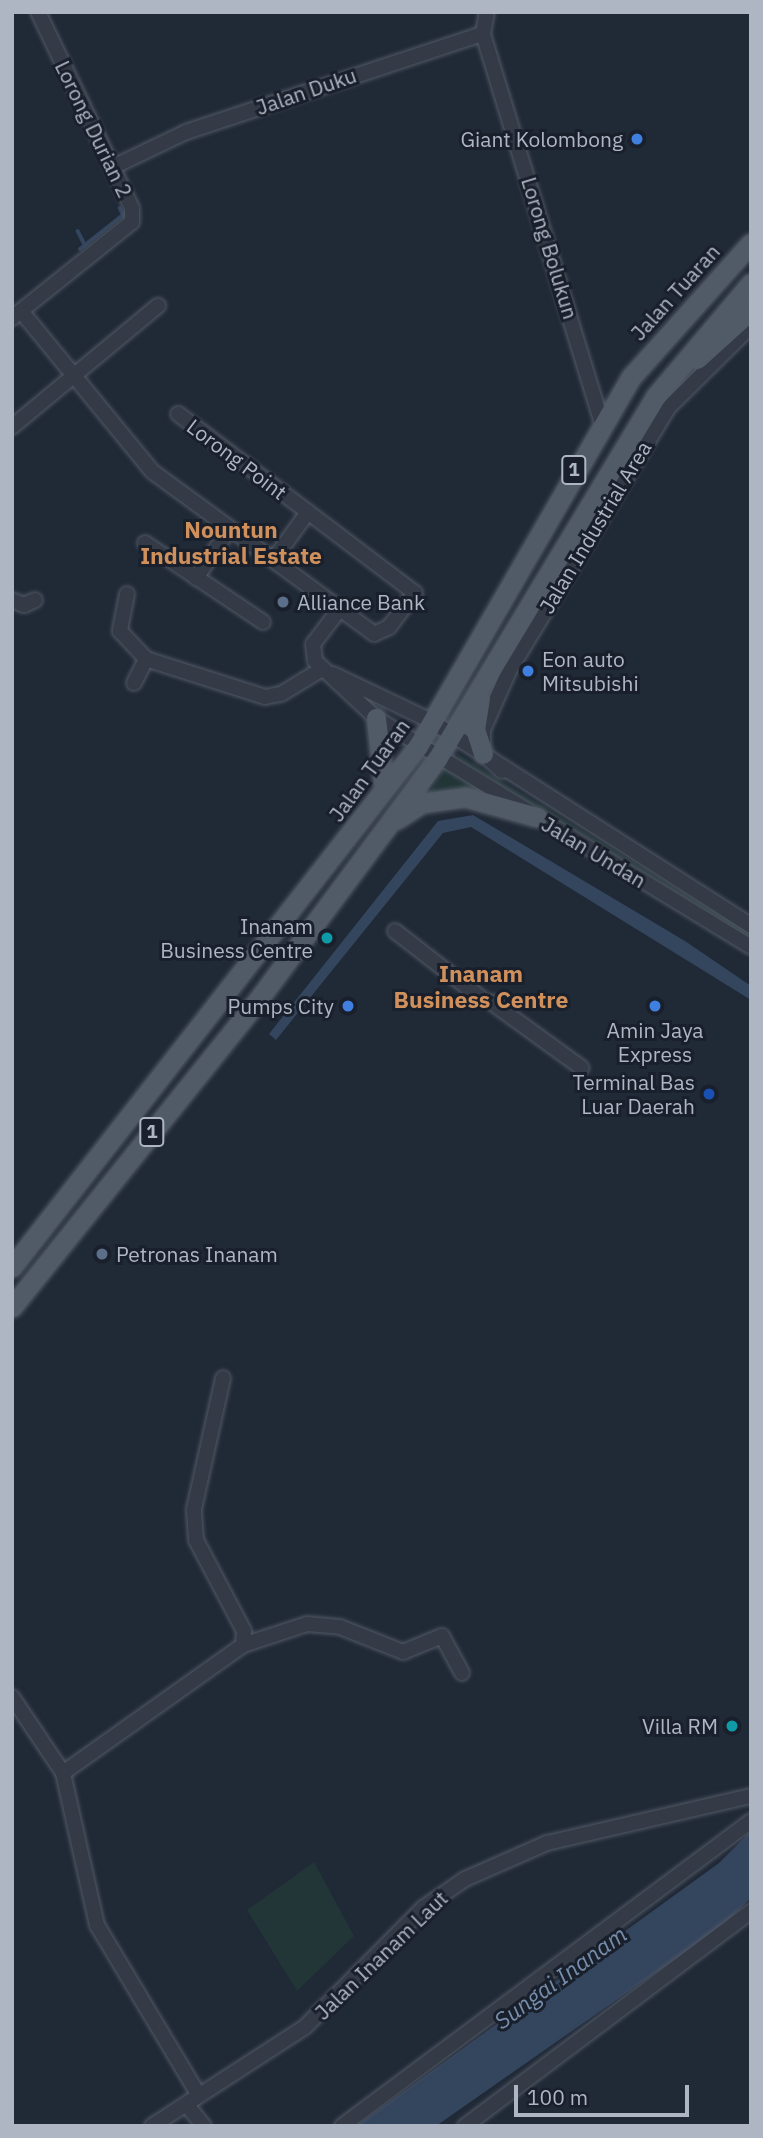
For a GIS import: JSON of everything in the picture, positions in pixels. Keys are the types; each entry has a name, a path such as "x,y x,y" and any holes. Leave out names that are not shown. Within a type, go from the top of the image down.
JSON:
{"main road":[{"name":"Jalan Tuaran","path":"12,1267 418,746 602,424 664,336 751,243"},
{"name":"Jalan Tuaran","path":"12,1307 255,1004 374,838 437,759 655,397 751,283"},
{"path":"655,397 751,310"},
{"path":"483,754 475,721 484,683"},
{"path":"376,718 384,789"},
{"path":"374,838 410,808 451,798 489,799 537,817"}],"street":[{"name":"Lorong Durian 2","path":"17,315 132,222 113,167 38,12"},
{"path":"483,34 487,12"},
{"name":"Jalan Duku","path":"113,167 186,132 483,34"},
{"name":"Lorong Bolukun","path":"483,34 602,424"},
{"path":"12,427 158,306"},
{"path":"17,315 72,375 153,472 274,559 339,610 313,644 322,669 281,694 265,697 146,659 120,631 127,594"},
{"name":"Jalan Industrial Area","path":"483,754 487,715 583,542 668,408 751,326"},
{"name":"Lorong Point","path":"178,414 415,593 389,627 374,634 339,610"},
{"path":"274,559 308,512"},
{"path":"196,578 230,528"},
{"path":"145,542 263,622"},
{"path":"12,600 24,606 35,600"},
{"path":"134,683 146,659"},
{"name":"Jalan Undan","path":"322,669 431,721 502,771 751,926"},
{"name":"Jalan Undan","path":"322,669 376,718 437,759 751,947"},
{"path":"483,754 502,771"},
{"path":"395,931 582,1068"},
{"path":"223,1378 198,1474 194,1520 205,1563 244,1631 243,1645"},
{"path":"63,1773 243,1645 307,1624 340,1627 402,1652 442,1636 462,1673"},
{"path":"12,1697 63,1773 97,1925 198,2094"},
{"name":"Jalan Inanam Laut","path":"152,2126 305,2027 423,1908 465,1879 547,1843 751,1796"},
{"path":"342,2126 751,1821"},
{"path":"465,2126 751,1911"},
{"path":"186,2104 204,2126"}],"shaded area":[{"path":"457,753 751,934 751,938 460,760"},
{"path":"446,767 487,793 425,799"},
{"path":"314,1862 354,1936 297,1991 247,1910"}],"water":[{"path":"473,815 685,941 751,986 751,1000 471,827 443,833 276,1040 269,1034 438,821"},
{"path":"751,1831 751,1898 718,1929 436,2126 356,2126 719,1863"}],"waterway":[{"path":"80,249 123,215 120,209"},
{"path":"78,231 85,245"}],"place":[{"name":"Giant Kolombong","path":"637,139"},
{"name":"Alliance Bank","path":"283,602"},
{"name":"Eon auto Mitsubishi","path":"528,671"},
{"name":"Inanam Business Centre","path":"327,938"},
{"name":"Pumps City","path":"348,1006"},
{"name":"Amin Jaya Express","path":"655,1006"},
{"name":"Terminal Bas Luar Daerah","path":"709,1094"},
{"name":"Petronas Inanam","path":"102,1254"},
{"name":"Villa RM","path":"732,1726"}],"district":[{"name":"Nountun Industrial Estate","path":"231,542"},
{"name":"Inanam Business Centre","path":"481,986"}],"water label":[{"name":"Sungai Inanam","path":"560,1977"}]}
